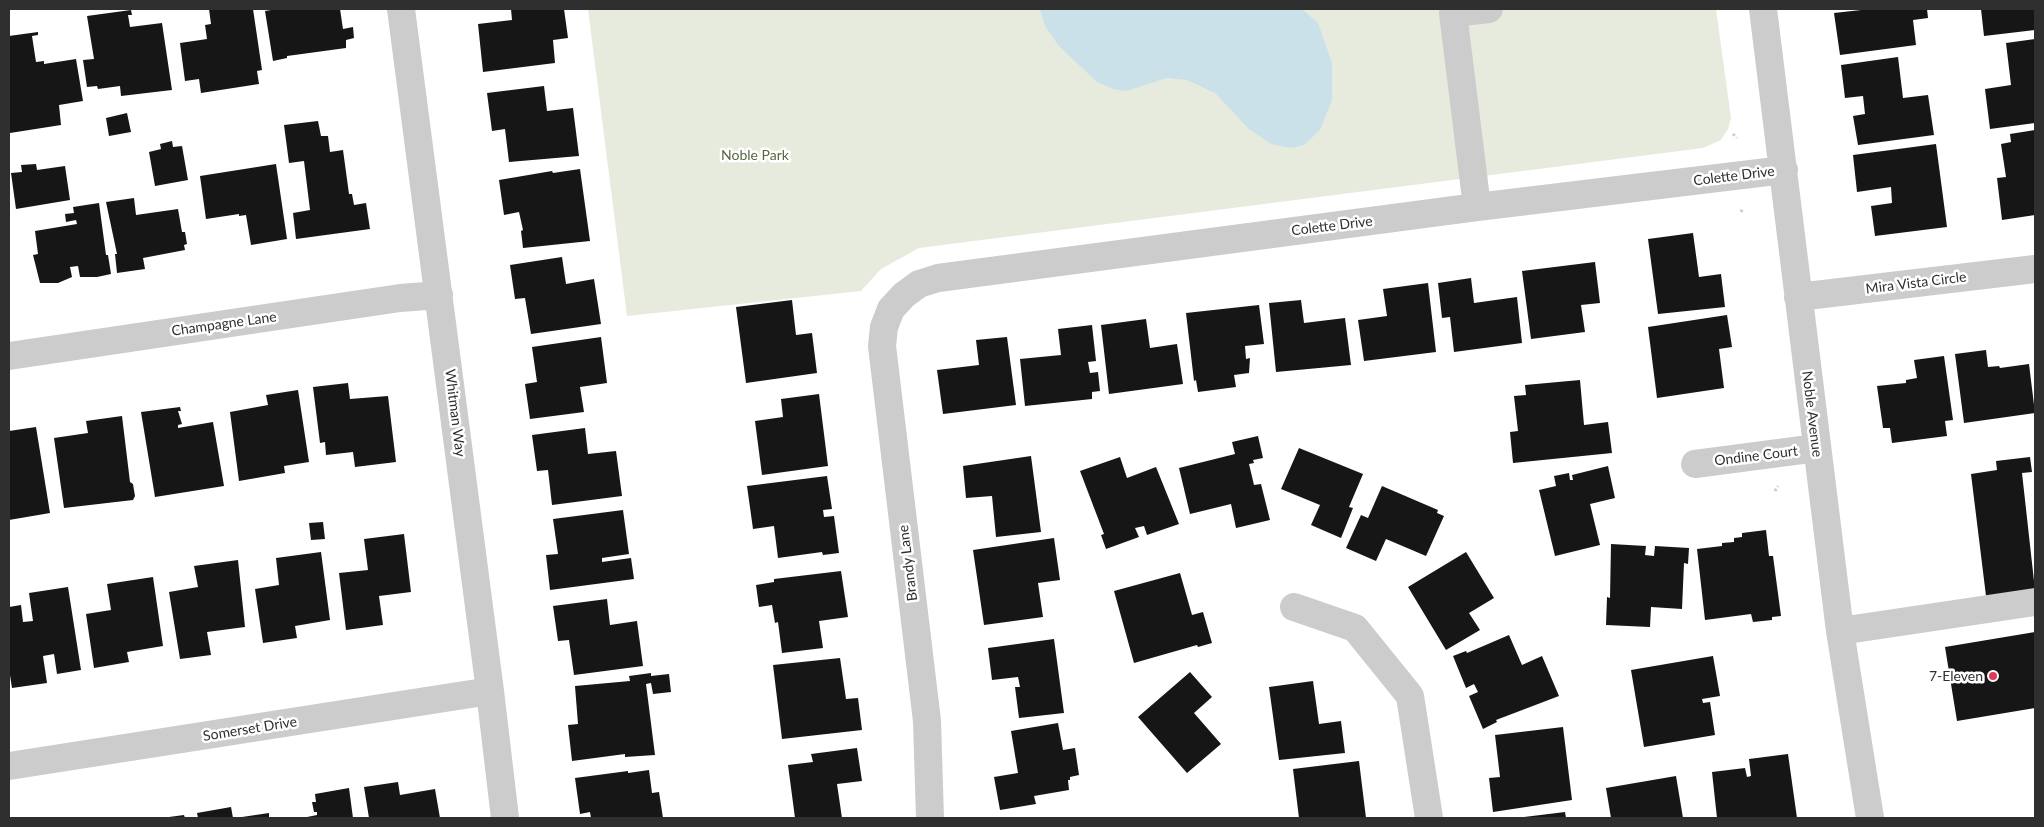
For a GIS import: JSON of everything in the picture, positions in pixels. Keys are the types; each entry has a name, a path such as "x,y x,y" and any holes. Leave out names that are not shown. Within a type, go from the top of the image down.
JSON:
{"street":[{"name":"Whitman Way","path":"401,9 490,691 504,818"},
{"path":"1477,208 1453,13 1489,9"},
{"name":"Noble Avenue","path":"1763,9 1840,631 1870,818"},
{"name":"Colette Drive","path":"891,309 904,295 919,284 938,278 1784,170"},
{"name":"Mira Vista Circle","path":"1798,298 2035,269"},
{"name":"Champagne Lane","path":"9,356 400,298 439,295"},
{"name":"Brandy Lane","path":"891,309 884,327 882,346 927,721 930,818"},
{"name":"Ondine Court","path":"1695,464 1817,448"},
{"path":"1840,631 2035,602"},
{"path":"1294,607 1355,628 1410,696 1429,818"},
{"name":"Somerset Drive","path":"9,766 490,691"}],"path":[{"path":"1733,134 1737,138"},
{"path":"1774,491 1778,486"}],"green space":[{"name":"Noble Park","path":"588,9 1716,9 1731,118 1728,129 1721,140 1703,148 919,248 881,269 861,291 627,316"}],"water":[{"path":"1040,9 1302,9 1318,23 1332,63 1332,100 1320,130 1304,145 1291,148 1271,144 1249,129 1215,93 1187,80 1167,78 1126,91 1113,89 1097,82 1059,46 1045,26"}],"building":[{"path":"209,9 253,9 262,70 257,71 259,84 201,93 199,79 185,81 180,43 207,39 205,25 211,24"},
{"path":"277,9 340,9 343,29 353,27 354,38 346,40 346,48 287,56 287,58 273,61 265,11"},
{"path":"511,9 564,9 568,38 553,40 555,63 483,72 478,24 512,20"},
{"path":"1870,9 1927,9 1928,18 1913,20 1916,45 1840,55 1834,13"},
{"path":"1981,9 2035,9 2035,30 1984,36"},
{"path":"131,10 132,15 128,15 130,27 162,23 172,90 121,96 120,86 98,89 97,86 87,87 83,60 94,59 87,16"},
{"path":"38,32 38,35 32,36 36,62 44,61 44,64 76,59 83,101 59,105 61,125 10,133 9,36"},
{"path":"2035,39 2035,123 1990,129 1985,89 2011,85 2006,43"},
{"path":"1898,57 1903,98 1928,95 1934,135 1858,145 1853,116 1865,114 1863,96 1845,98 1841,65"},
{"path":"544,86 547,111 573,108 579,156 509,162 505,129 492,131 487,93"},
{"path":"127,113 131,132 109,136 106,118"},
{"path":"318,121 321,136 328,136 330,152 343,150 349,194 352,194 354,205 366,203 370,229 296,239 293,213 310,210 304,161 289,163 284,125"},
{"path":"2035,130 2035,215 2002,220 1997,178 2006,177 2001,144 2011,142 2010,134"},
{"path":"172,141 173,147 182,146 188,180 155,186 149,152 161,149 160,144"},
{"path":"1936,144 1947,227 1875,236 1871,206 1892,203 1891,187 1857,192 1853,155"},
{"path":"36,164 37,170 65,166 70,200 16,209 11,173 22,172 21,165"},
{"path":"276,164 287,239 251,245 246,215 239,216 239,214 206,219 200,176"},
{"path":"580,169 590,241 523,248 521,231 523,230 519,212 504,215 499,180 552,171 553,173"},
{"path":"134,198 136,215 178,209 182,232 185,232 187,244 184,245 185,250 143,258 145,269 117,273 115,254 117,254 106,202"},
{"path":"99,203 106,255 108,255 111,274 97,277 80,277 78,266 70,267 72,277 58,283 40,283 33,255 38,254 35,231 77,224 76,220 66,222 65,214 74,213 73,207"},
{"path":"1693,233 1699,277 1721,274 1725,307 1658,314 1648,239"},
{"path":"562,257 566,284 594,279 601,324 531,334 525,298 515,299 510,265"},
{"path":"1595,262 1600,303 1581,305 1585,332 1531,339 1522,271"},
{"path":"1471,278 1474,303 1517,297 1522,343 1454,352 1450,317 1442,318 1438,283"},
{"path":"1428,283 1436,352 1364,361 1358,320 1387,316 1383,289"},
{"path":"792,300 796,335 812,333 817,373 746,383 736,307"},
{"path":"1301,300 1304,323 1345,318 1351,365 1276,372 1269,303"},
{"path":"1259,305 1264,344 1245,346 1246,359 1250,358 1249,373 1234,375 1236,387 1198,392 1196,380 1194,381 1186,313"},
{"path":"1727,315 1732,347 1719,349 1724,388 1657,398 1648,327"},
{"path":"1146,319 1150,348 1177,344 1183,384 1109,394 1101,325"},
{"path":"1092,325 1096,361 1088,362 1090,373 1098,372 1100,391 1092,392 1092,399 1025,406 1020,359 1061,355 1058,329"},
{"path":"601,337 607,383 580,387 584,412 530,419 525,384 537,382 532,347"},
{"path":"1007,337 1016,405 943,414 937,370 979,365 976,340"},
{"path":"1986,350 1988,367 1999,366 2000,368 2029,364 2035,413 1964,423 1955,354"},
{"path":"1944,356 1953,420 1945,421 1947,436 1892,443 1890,428 1883,428 1877,386 1906,383 1906,380 1917,378 1914,360"},
{"path":"1580,380 1584,425 1608,422 1612,453 1513,463 1510,432 1518,431 1514,396 1526,395 1525,385"},
{"path":"348,383 350,399 388,396 396,462 355,467 353,452 326,455 325,442 320,443 313,387"},
{"path":"298,390 309,462 284,466 285,473 239,481 230,412 268,405 266,395"},
{"path":"819,394 828,466 762,475 755,421 783,417 781,399"},
{"path":"180,407 181,411 178,411 182,424 178,425 178,428 213,422 224,486 155,497 141,412"},
{"path":"122,416 130,482 133,484 135,496 133,500 64,508 54,438 88,433 86,421"},
{"path":"36,427 50,513 9,520 9,431"},
{"path":"585,428 588,454 616,451 622,496 552,505 548,470 537,471 532,435"},
{"path":"1258,436 1263,458 1253,460 1254,463 1249,464 1254,485 1261,484 1270,520 1236,528 1231,504 1190,514 1179,468 1235,454 1232,442"},
{"path":"1299,448 1363,474 1349,507 1353,508 1341,538 1311,525 1320,505 1281,489"},
{"path":"1031,456 1041,532 996,537 992,496 966,498 963,466"},
{"path":"1120,457 1127,478 1156,467 1179,524 1147,535 1144,526 1135,528 1139,537 1106,549 1101,535 1104,534 1080,471"},
{"path":"2030,457 2032,472 2022,473 2035,590 1986,596 1971,474 1997,470 1996,461"},
{"path":"1608,466 1615,498 1590,504 1600,545 1555,556 1539,490 1556,486 1554,476 1569,473 1570,480 1573,480 1572,475"},
{"path":"827,476 832,509 823,510 824,517 834,516 839,553 823,555 822,552 778,558 774,526 753,529 747,486"},
{"path":"1382,486 1438,510 1437,513 1444,516 1426,556 1386,539 1376,561 1346,548 1361,515 1368,518"},
{"path":"623,510 629,554 602,558 602,562 631,558 634,579 550,590 546,555 558,554 553,519"},
{"path":"323,522 325,539 311,540 309,523"},
{"path":"1766,530 1769,556 1773,556 1781,616 1772,617 1772,620 1753,622 1751,614 1705,620 1697,549 1722,546 1722,543 1734,542 1734,538 1742,537 1742,533"},
{"path":"404,534 411,592 379,596 383,625 346,630 339,573 368,570 364,539"},
{"path":"1054,538 1060,580 1038,583 1043,617 984,625 973,550"},
{"path":"1611,544 1646,546 1645,555 1654,556 1655,546 1689,548 1688,564 1684,563 1682,609 1651,607 1650,627 1606,625 1607,597 1610,598"},
{"path":"321,552 330,620 295,626 297,638 263,643 255,589 279,585 276,558"},
{"path":"1466,552 1494,598 1469,613 1480,630 1446,650 1408,587"},
{"path":"238,560 245,627 207,632 211,655 180,659 169,592 198,587 194,566"},
{"path":"841,571 848,617 819,621 823,648 782,653 778,622 775,623 772,605 759,607 756,585 774,582 774,579"},
{"path":"1180,573 1192,615 1203,612 1212,643 1198,647 1197,645 1134,663 1114,591"},
{"path":"153,577 163,646 127,652 129,662 94,668 86,614 111,610 107,584"},
{"path":"68,587 81,670 57,674 54,654 43,656 47,683 12,688 9,669 9,607 21,605 23,622 33,621 29,593"},
{"path":"607,599 610,625 637,621 643,666 574,675 569,640 558,641 553,606"},
{"path":"2035,632 2035,708 1957,721 1945,647"},
{"path":"1509,635 1522,665 1542,656 1559,696 1496,720 1497,722 1483,729 1469,696 1478,692 1474,684 1466,688 1453,656 1466,651 1467,653"},
{"path":"1054,639 1064,713 1019,718 1015,687 1020,687 1018,677 992,680 988,648"},
{"path":"1713,656 1720,696 1702,699 1703,703 1710,702 1715,735 1644,747 1631,670"},
{"path":"840,658 846,699 858,698 862,730 782,739 773,665"},
{"path":"1190,672 1212,697 1194,713 1221,744 1187,773 1138,717"},
{"path":"651,673 651,676 669,674 671,692 653,694 651,683 646,684 655,755 625,757 625,754 572,761 568,725 578,724 575,686 630,681 629,676"},
{"path":"1313,681 1319,724 1341,721 1345,753 1279,760 1269,687"},
{"path":"1058,723 1063,750 1075,748 1079,775 1070,777 1070,780 1068,780 1069,790 1034,796 1036,804 1000,810 994,777 1018,773 1011,731"},
{"path":"1563,727 1572,800 1493,812 1489,778 1500,777 1495,735"},
{"path":"857,748 862,781 837,784 842,818 795,818 788,765 813,762 811,754"},
{"path":"1788,754 1797,818 1717,818 1712,772 1745,768 1747,777 1751,776 1749,759"},
{"path":"1359,761 1366,818 1299,818 1293,769"},
{"path":"649,770 652,793 659,792 663,818 591,818 590,812 580,814 575,778"},
{"path":"1676,776 1683,818 1611,818 1606,788"},
{"path":"398,782 400,795 435,789 440,818 369,818 364,787"},
{"path":"349,788 353,818 302,818 317,815 317,812 314,812 312,802 316,802 315,794"},
{"path":"231,807 233,818 198,818 197,813"},
{"path":"1565,812 1566,818 1524,818 1524,817"},
{"path":"269,813 269,818 242,818 242,817"},
{"path":"184,815 185,818 169,818 169,817"}],"place":[{"name":"7-Eleven","path":"1993,676"}]}
